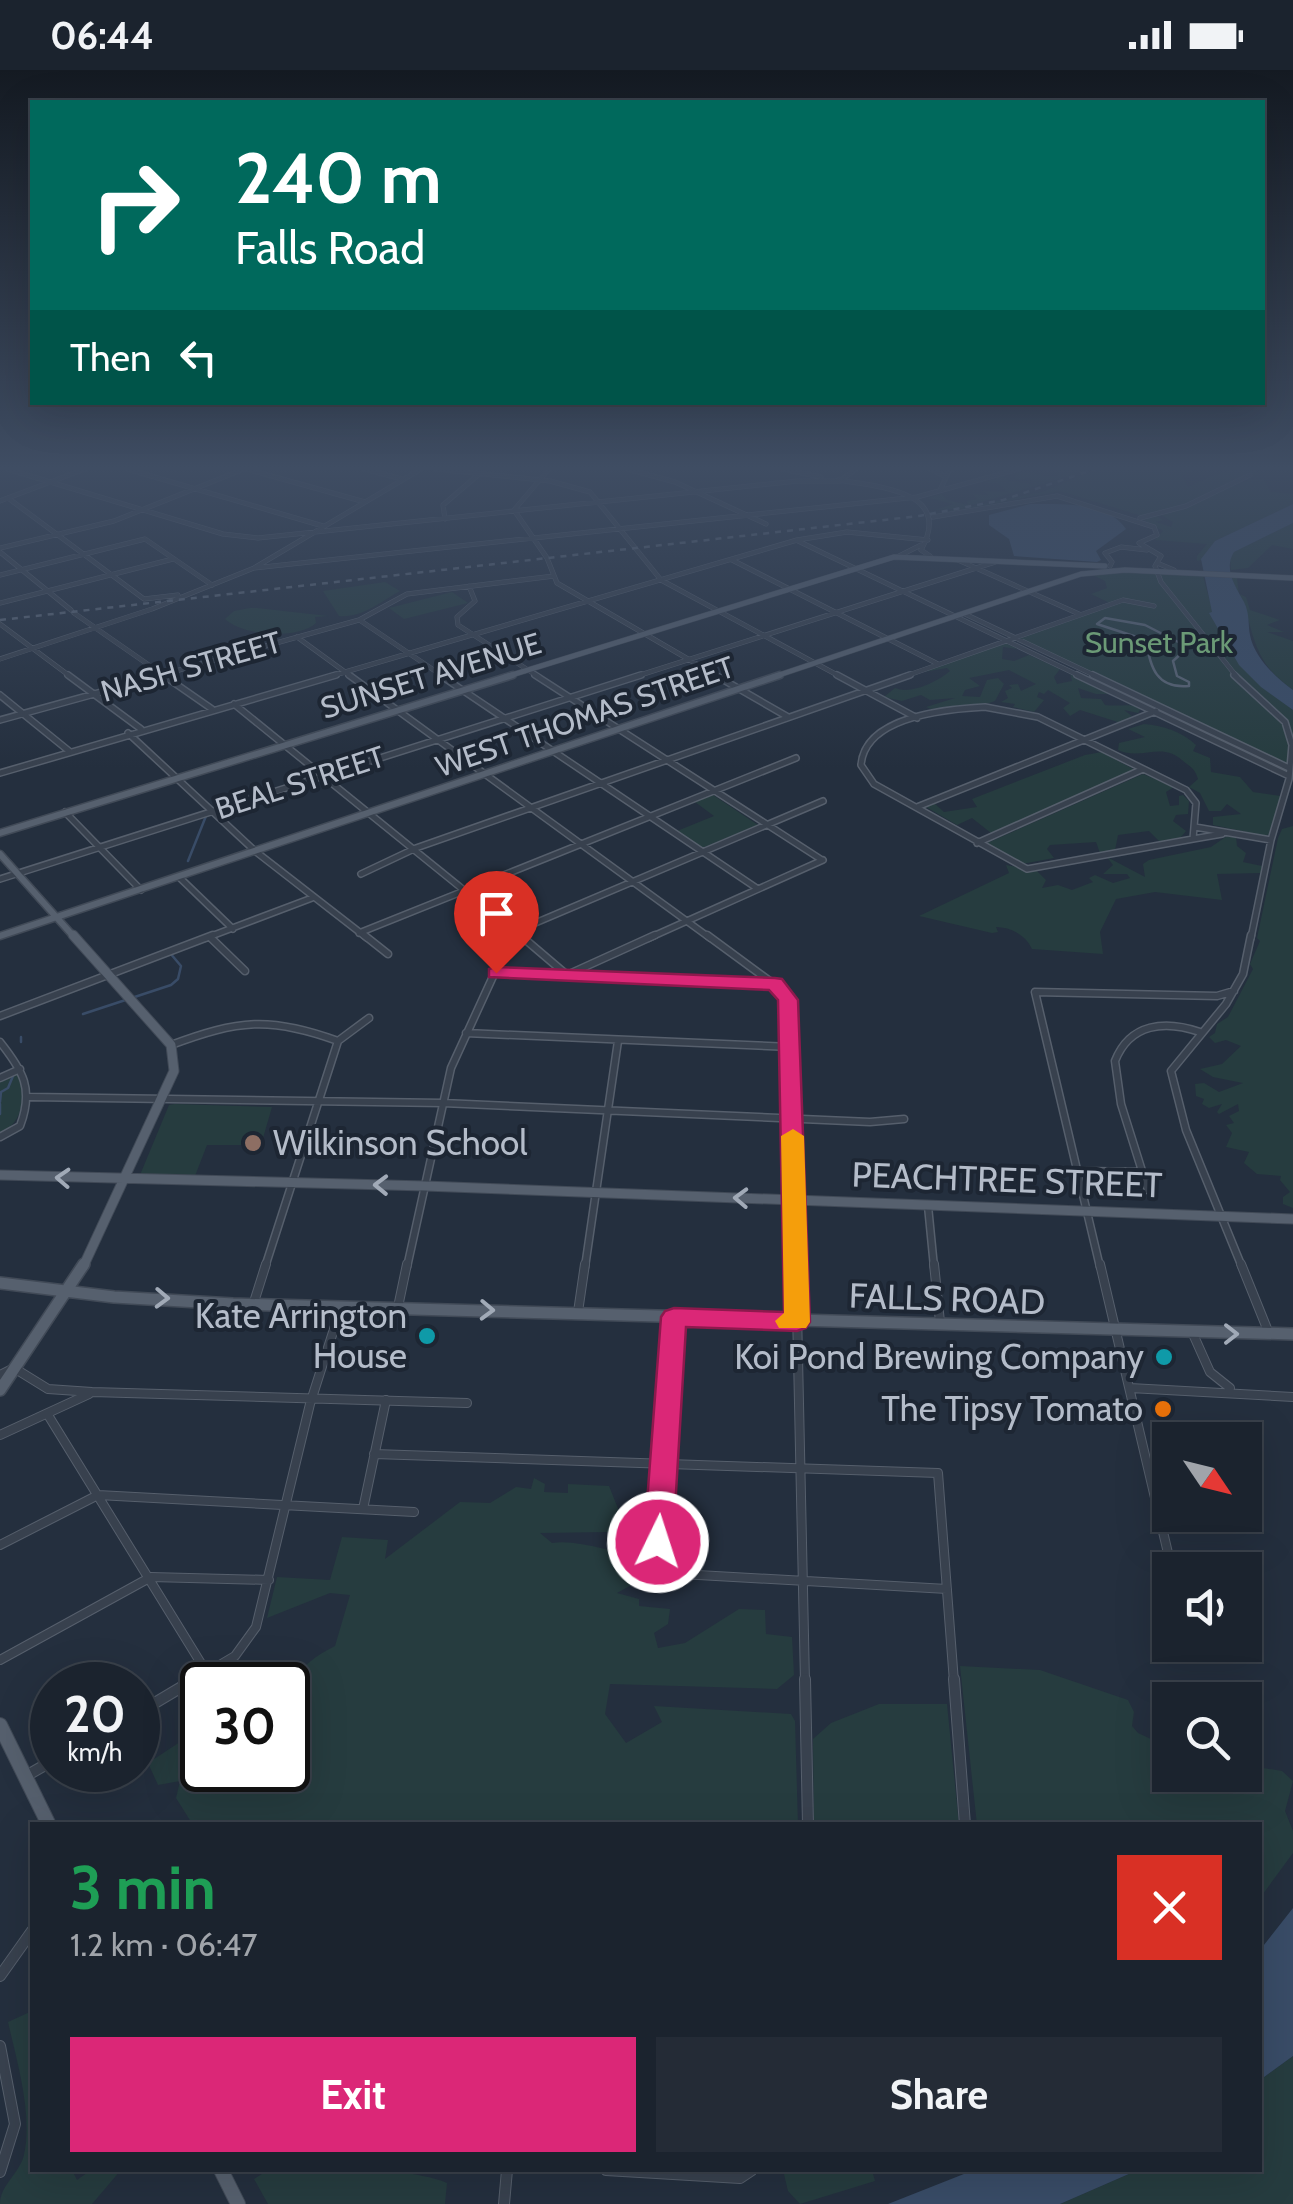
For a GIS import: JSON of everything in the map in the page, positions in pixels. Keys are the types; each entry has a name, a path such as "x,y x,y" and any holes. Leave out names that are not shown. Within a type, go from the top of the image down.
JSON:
{"main road":[{"name":"SUNSET AVENUE","path":"0,832 856,569"},
{"path":"1080,574 1091,569"},
{"name":"WEST THOMAS STREET","path":"0,936 1080,574 1144,569"},
{"name":"SUNSET AVENUE","path":"1161,569 1293,576"},
{"name":"WEST THOMAS STREET","path":"1161,569 1190,572"},
{"path":"0,854 172,1045 174,1071 83,1267 0,1390"},
{"name":"PEACHTREE STREET","path":"0,1174 125,1182 425,1186 1293,1219"},
{"name":"FALLS ROAD","path":"0,1283 64,1294 254,1302 1117,1333 1293,1334"},
{"path":"0,1725 48,1822"},
{"path":"222,2172 238,2204"}],"street":[{"path":"0,574 21,569 72,612 212,709"},
{"path":"103,569 144,599 189,594"},
{"path":"0,603 136,569"},
{"path":"187,569 212,585"},
{"path":"0,659 96,628 253,569"},
{"path":"550,569 557,583 788,718"},
{"path":"653,569 662,580 718,612 918,718"},
{"path":"0,773 701,569"},
{"path":"748,569 938,664"},
{"path":"859,569 995,628 1289,772"},
{"name":"BEAL STREET","path":"0,879 974,569"},
{"path":"977,569 1080,615"},
{"path":"1156,569 1229,670 1285,722 1292,745 1243,974 1235,991 1172,1066 1171,1080 1186,1130 1269,1334"},
{"name":"NASH STREET","path":"0,720 360,620 403,595 554,576"},
{"path":"469,586 474,604 458,615 456,622 473,636 823,860 567,975"},
{"path":"362,874 416,848 1124,600 1154,606"},
{"path":"960,615 1006,641 1289,772"},
{"path":"360,620 758,890"},
{"path":"2,628 141,729"},
{"path":"297,637 775,984 788,1000 808,1822"},
{"path":"0,695 69,752"},
{"path":"233,703 416,848 567,975"},
{"path":"1193,838 1193,796 1038,717 1002,708 954,708 882,730 863,744 858,754 861,770 868,778 976,843 1027,868 1229,833"},
{"path":"916,807 1163,708"},
{"path":"128,733 255,851 388,954"},
{"path":"360,933 796,758"},
{"path":"976,843 1143,769"},
{"path":"398,1307 451,1068 514,932 823,801"},
{"path":"65,812 140,890"},
{"path":"1195,827 1271,840"},
{"path":"178,877 233,929"},
{"path":"0,1016 313,898"},
{"path":"211,938 245,971"},
{"path":"496,973 775,984"},
{"path":"1168,1552 1035,992 1217,996 1235,991"},
{"path":"254,1302 338,1042 368,1018"},
{"path":"172,1045 232,1023 262,1019 292,1024 338,1042"},
{"path":"1148,1190 1117,1083 1115,1060 1127,1040 1141,1029 1162,1024 1200,1032"},
{"path":"466,1034 791,1047"},
{"path":"0,1042 30,1082 30,1097 20,1126 0,1138"},
{"path":"578,1314 618,1042"},
{"path":"0,1078 20,1069"},
{"path":"30,1097 443,1103 904,1120"},
{"path":"1078,1171 1143,1172"},
{"path":"928,1204 940,1327"},
{"path":"225,1662 248,1642 269,1580 312,1398 342,1305"},
{"path":"674,1317 657,1560 664,1572 947,1588"},
{"path":"1193,1334 1213,1376 1236,1391"},
{"path":"0,1375 14,1368 48,1389 92,1392 467,1403"},
{"path":"1130,1388 1293,1397"},
{"path":"0,1435 92,1392"},
{"path":"362,1509 386,1400"},
{"path":"48,1415 201,1662"},
{"path":"374,1454 938,1473 965,1822"},
{"path":"0,1545 98,1495 414,1512"},
{"path":"0,1660 150,1577 269,1580"},
{"path":"25,1777 30,1774"},
{"path":"0,1976 30,1934"},
{"path":"0,2046 15,2124 0,2172"},
{"path":"504,2204 507,2172"},
{"path":"640,2172 740,2178 752,2172"}],"green space":[{"name":"Sunset Park","path":"1119,571 1203,576 1217,621 1233,653 1257,680 1293,710 1293,768 1019,639 1114,605 1091,594 1107,588 1105,581 1091,574"},
{"path":"385,582 400,591 371,608 347,616 339,616 323,591"},
{"path":"452,592 468,603 404,619 389,608"},
{"path":"1240,594 1246,597 1250,610 1280,620 1267,625 1284,632 1267,632 1293,641 1293,690 1260,654"},
{"path":"250,608 328,616 315,617 316,623 307,628 284,634 244,629 225,619 234,611"},
{"path":"1006,643 1018,649 1003,647 1002,659 1014,661 1029,655 1060,669 1054,677 1057,684 1072,681 1070,673 1113,694 1078,688 1081,698 1141,708 1138,713 1124,710 1132,716 1121,723 1080,710 1070,716 1063,708 1070,703 1048,690 1044,694 1039,692 1037,697 1044,700 1034,712 1013,707 1015,704 1001,702 1008,698 1005,691 1012,688 1009,685 1018,684 1021,691 1036,684 1009,670 969,678 980,686 965,690 962,696 980,697 987,680 998,678 1004,684 995,701 989,703 931,709 926,707 955,698 930,700 921,695 902,701 884,697 895,688 924,686 950,671 947,668 918,673"},
{"path":"1144,724 1172,730 1191,740 1196,745 1193,751 1210,758 1211,772 1240,777 1253,792 1281,796 1269,834 1213,825 1213,817 1241,814 1227,804 1221,811 1209,811 1200,793 1189,787 1198,779 1195,772 1174,755 1118,750 1119,743 1145,737 1128,729"},
{"path":"1102,752 1135,770 991,833 972,818 957,825 926,807 934,803 944,812 977,807 972,799"},
{"path":"1143,774 1174,787 1166,792 1170,806 1179,805 1179,796 1189,801 1188,814 1176,815 1173,821 1186,831 1181,837 1160,842 1149,831 1118,835 1115,850 1100,853 1096,842 1050,845 1047,849 1054,858 1022,864 985,844"},
{"path":"713,795 758,825 702,848 677,831 714,816 695,802"},
{"path":"1293,826 1293,1208 1283,1204 1283,1197 1290,1192 1281,1176 1257,1174 1244,1163 1249,1152 1226,1147 1232,1133 1226,1125 1234,1123 1229,1116 1239,1111 1238,1104 1219,1114 1222,1104 1209,1108 1202,1104 1204,1099 1196,1096 1195,1084 1204,1083 1219,1092 1243,1083 1213,1077 1200,1069 1222,1064 1241,1046 1226,1040 1215,1043 1209,1037 1215,1033 1217,1024 1228,1017 1253,969 1250,964 1260,941 1257,938 1278,838 1282,829"},
{"path":"1227,836 1236,837 1237,846 1246,853 1243,862 1262,866 1261,873 1217,874 1222,900 1155,892 1116,899 1100,932 1103,954 1032,949 1022,936 1007,928 996,927 998,932 992,933 919,916 1009,873 1006,865 1037,871 1046,880 1042,888 1058,885 1072,890 1093,882 1089,878 1095,875 1113,883 1130,878 1127,874 1103,874 1113,865 1107,857 1145,877 1143,864 1149,860 1211,847"},
{"path":"18,1074 21,1108 14,1123 0,1134 0,1081"},
{"path":"169,1105 272,1107 261,1145 207,1145 195,1176 140,1175"},
{"path":"534,1478 545,1484 544,1492 568,1493 568,1484 609,1486 619,1511 635,1503 651,1503 651,1522 612,1523 610,1532 540,1533 552,1543 586,1545 646,1558 646,1577 617,1593 639,1599 639,1606 670,1609 668,1624 654,1633 658,1648 685,1643 739,1609 765,1610 766,1634 792,1637 794,1675 777,1689 610,1684 605,1714 626,1743 662,1722 654,1706 791,1714 795,1721 798,1822 191,1822 176,1798 180,1781 180,1792 310,1792 310,1663 335,1646 350,1595 330,1593 267,1618 277,1577 330,1580 342,1537 388,1540 385,1559 460,1502 490,1503 516,1487 531,1489"},
{"path":"960,1666 1040,1670 1128,1700 1134,1712 1132,1726 1152,1740 1152,1792 1262,1792 1262,1768 1282,1771 1293,1781 1285,1811 1293,1831 1293,1853 1262,1895 1262,1822 977,1822"},
{"path":"879,1704 947,1704 959,1822 814,1822 813,1739 831,1723"},
{"path":"180,1742 180,1781 160,1785 160,1755"},
{"path":"30,2012 30,2172 73,2172 77,2180 88,2172 119,2172 92,2204 0,2204 3,2191 24,2155 27,2123 8,2022"},
{"path":"1293,2056 1293,2204 1060,2204 1133,2172 1262,2172 1262,2079"},
{"path":"265,2172 391,2172 447,2183 445,2204 268,2204 254,2179"},
{"path":"783,2172 873,2172 875,2181 800,2204 788,2191"}],"water":[{"path":"1203,569 1231,569 1247,611 1252,643 1267,666 1293,690 1293,710 1239,665 1209,613 1212,612"},
{"path":"1293,1908 1293,2056 1262,2079 1262,1947"},
{"path":"969,2172 1133,2172 1060,2204 888,2204"}],"waterway":[{"path":"188,861 206,816"},
{"path":"83,1014 171,985 178,979 181,966 170,953"},
{"path":"21,1037 21,1042"},
{"path":"0,1102 1,1092 8,1088 13,1076"},
{"path":"0,1104 0,1114"}],"tram line":[{"path":"1105,618 1145,625 1182,644 1184,651 1173,661 1177,676 1189,682 1189,686 1162,680 1153,668 1146,640 1097,624 1105,618"}],"railway":[{"path":"0,620 454,569"}],"slow traffic":[{"path":"788,1321 797,1322 793,1136"}],"place":[{"name":"Wilkinson School","path":"253,1143"},
{"name":"Kate Arrington House","path":"427,1336"},
{"name":"Koi Pond Brewing Company","path":"1164,1357"},
{"name":"The Tipsy Tomato","path":"1163,1409"}],"route":[{"path":"496,973 775,984 788,1000 797,1322 674,1317 658,1542"}]}
